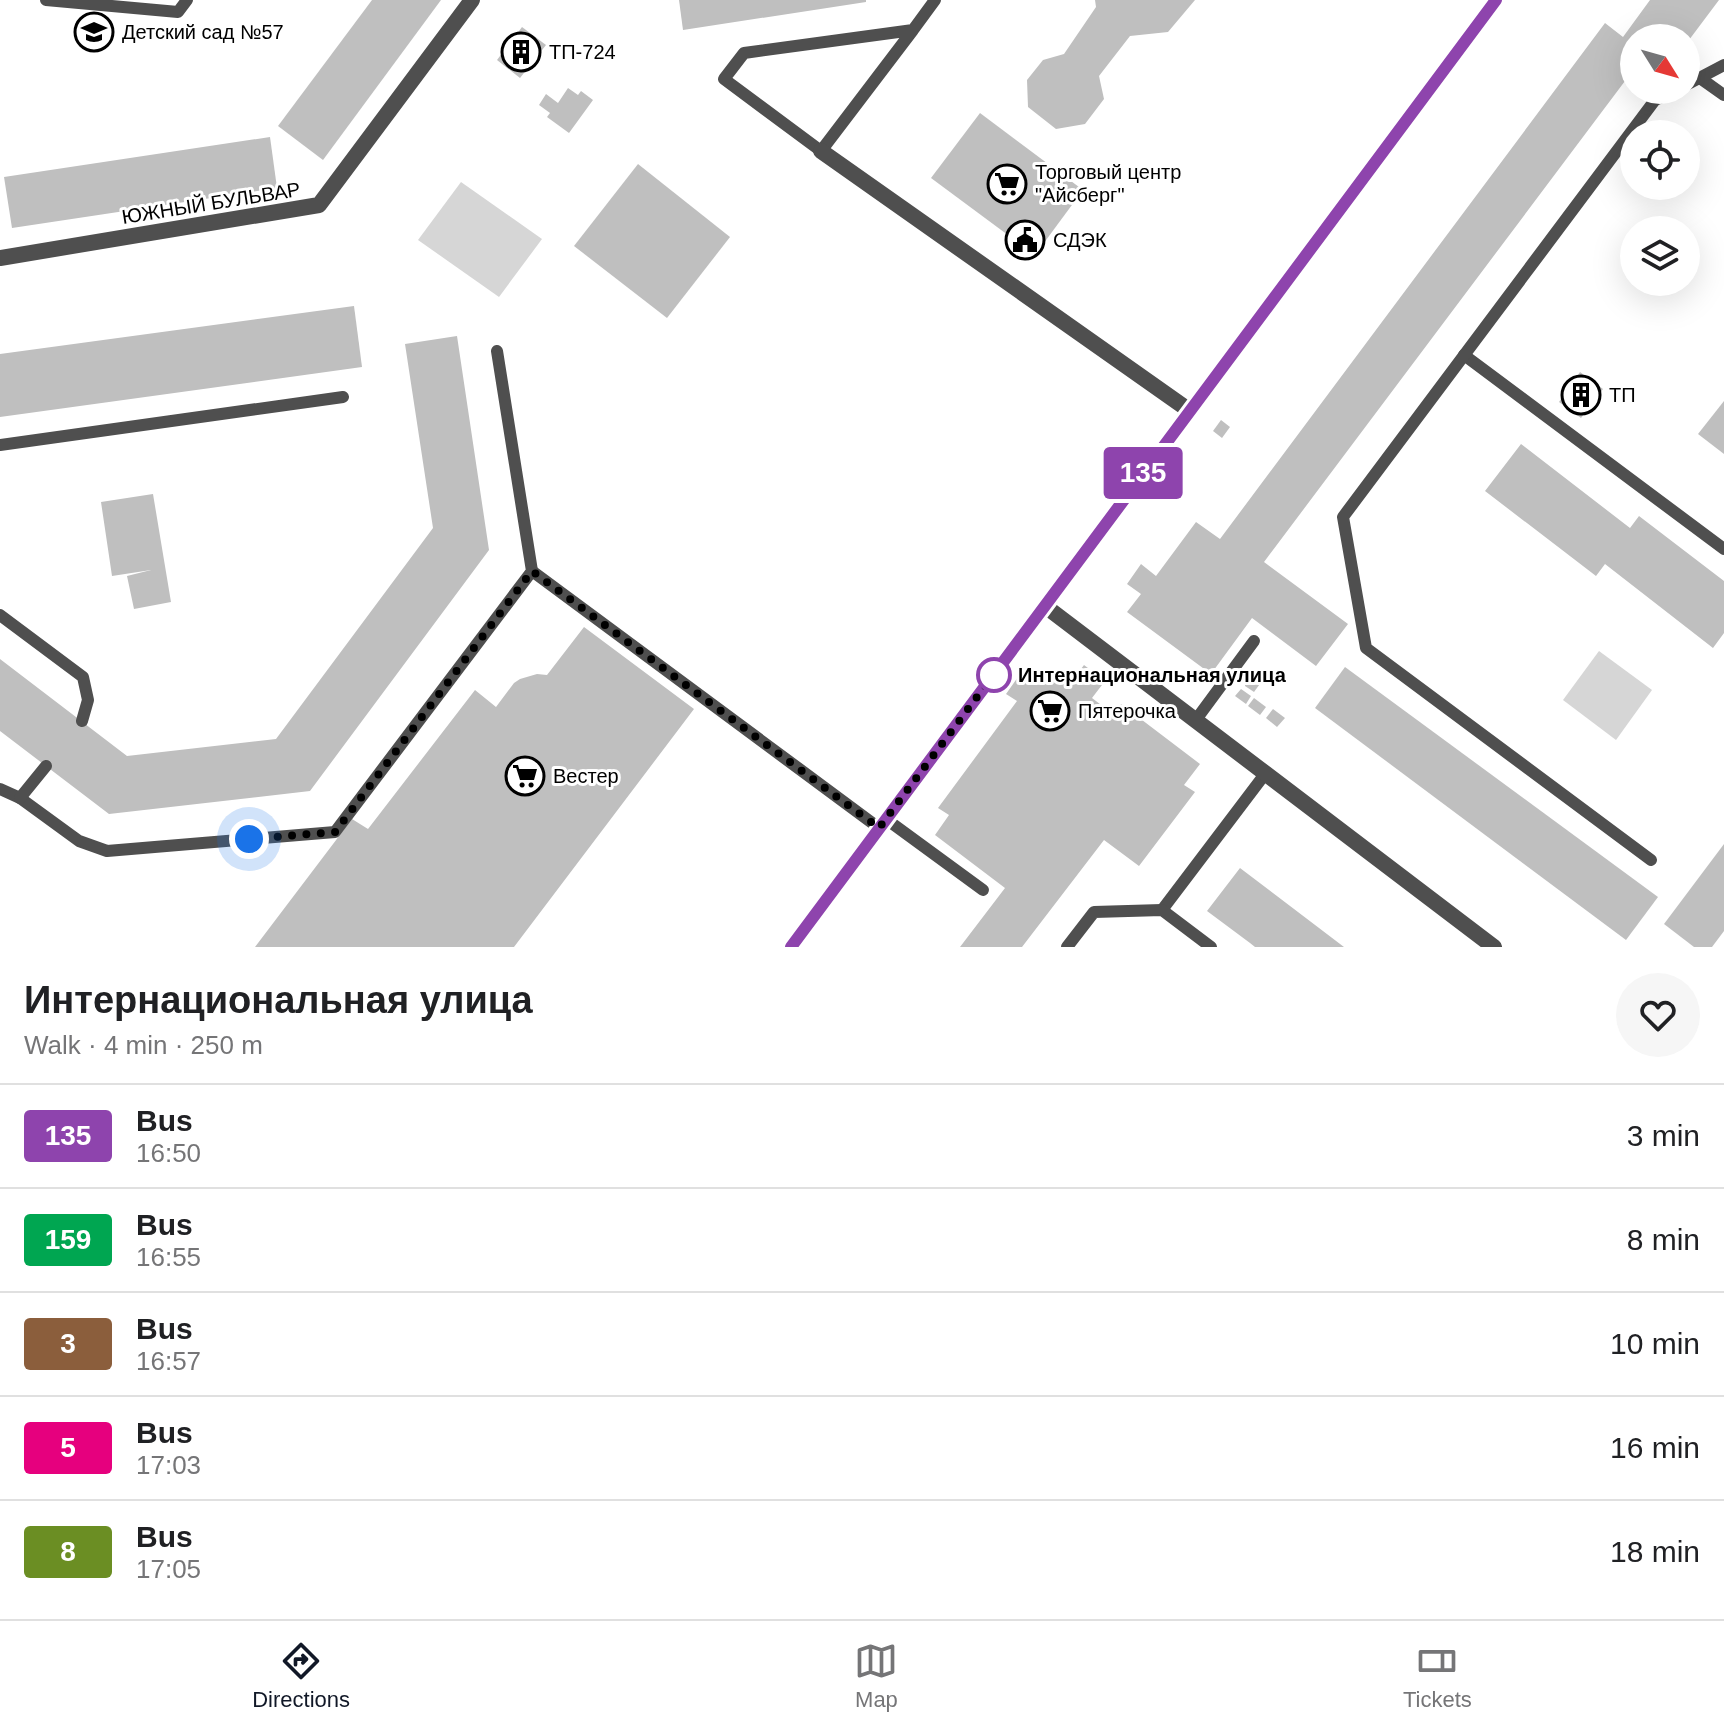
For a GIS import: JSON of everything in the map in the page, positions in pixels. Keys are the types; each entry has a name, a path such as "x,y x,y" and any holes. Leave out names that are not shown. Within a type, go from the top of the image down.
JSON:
{"main road":[{"path":"791,947 1496,0"}],"street":[{"name":"ЮЖНЫЙ БУЛЬВАР","path":"0,258 319,205 472,0"},
{"path":"821,151 1190,411"},
{"path":"1045,606 1494,947"}],"lane":[{"path":"46,0 178,12 187,0"},
{"path":"913,30 744,53 724,79 821,151 913,30 935,0"},
{"path":"1724,65 1700,78 1724,95"},
{"path":"1651,860 1366,648 1343,517 1652,104"},
{"path":"497,351 532,571 883,824 983,890"},
{"path":"1464,355 1724,548"},
{"path":"0,445 343,397"},
{"path":"0,789 20,798 79,841 107,851 335,832 532,571"},
{"path":"0,615 83,677 88,700 82,721"},
{"path":"1195,721 1254,641"},
{"path":"20,798 46,766"},
{"path":"1162,910 1265,774"},
{"path":"1067,947 1094,912 1162,910 1194,942 1211,947"}],"shaded area":[{"path":"461,182 542,239 499,297 418,240"},
{"path":"1599,651 1652,690 1616,740 1563,700"}],"building":[{"path":"372,0 441,0 323,160 278,126"},
{"path":"679,0 866,0 866,2 683,30"},
{"path":"1095,0 1195,0 1168,32 1130,36 1099,76 1104,99 1085,124 1056,129 1028,107 1027,80 1043,60 1064,54 1096,7"},
{"path":"1650,0 1719,0 1700,25 1632,24"},
{"path":"1605,23 1620,35 1620,88 1264,562 1348,624 1316,666 1252,618 1211,674 1127,612 1141,594 1127,584 1141,564 1156,576 1196,522 1220,539"},
{"name":"ТП-724","path":"522,27 546,45 520,78 497,60"},
{"path":"568,88 578,95 581,91 593,100 569,133 547,117 550,113 539,105 546,94 558,103"},
{"name":"Торговый центр \"Айсберг\"","path":"980,113 1083,190 1035,255 931,178"},
{"path":"270,137 277,188 12,228 4,177"},
{"path":"638,164 730,237 667,318 574,246"},
{"path":"354,306 362,367 0,417 0,354"},
{"path":"457,336 489,550 310,791 109,814 0,731 0,659 127,756 276,739 433,528 405,344"},
{"name":"ТП","path":"1580,372 1603,389 1581,418 1559,402"},
{"path":"1724,401 1724,454 1698,434"},
{"path":"1221,420 1230,427 1222,438 1213,431"},
{"path":"1521,444 1630,528 1639,516 1724,581 1724,633 1713,648 1605,564 1596,576 1485,491"},
{"path":"153,494 171,602 134,609 127,576 151,570 112,576 101,502"},
{"name":"Вестер","path":"584,627 694,709 514,947 255,947 352,819 368,829 475,690 496,707 520,679 537,674 547,675"},
{"path":"1084,665 1105,681 1092,698 1113,714 1121,704 1200,764 1184,785 1195,792 1139,866 1104,840 1022,947 960,947 1005,888 935,835 949,815 938,808 1017,701 1006,694 1025,667 1046,682 1054,670 1071,682"},
{"path":"1345,667 1658,897 1626,940 1315,708"},
{"path":"1253,675 1262,681 1254,692 1245,686 1248,676"},
{"path":"1241,689 1251,696 1246,704 1235,696"},
{"path":"1254,698 1266,707 1260,715 1248,706"},
{"path":"1273,709 1285,718 1277,727 1266,718"},
{"path":"1724,844 1724,931 1712,947 1694,947 1664,924"},
{"path":"1240,868 1344,947 1255,947 1207,911"}],"bus line":[{"name":"135","path":"791,947 1496,0"}],"place":[{"name":"Детский сад №57","path":"94,32"},
{"name":"ТП-724","path":"521,52"},
{"name":"Торговый центр \"Айсберг\"","path":"1007,184"},
{"name":"СДЭК","path":"1025,240"},
{"name":"ТП","path":"1581,395"},
{"name":"Интернациональная улица","path":"994,675"},
{"name":"Пятерочка","path":"1050,711"},
{"name":"Вестер","path":"525,776"}],"route":[{"path":"249,839 335,832 532,571 879,828 994,675"}]}
